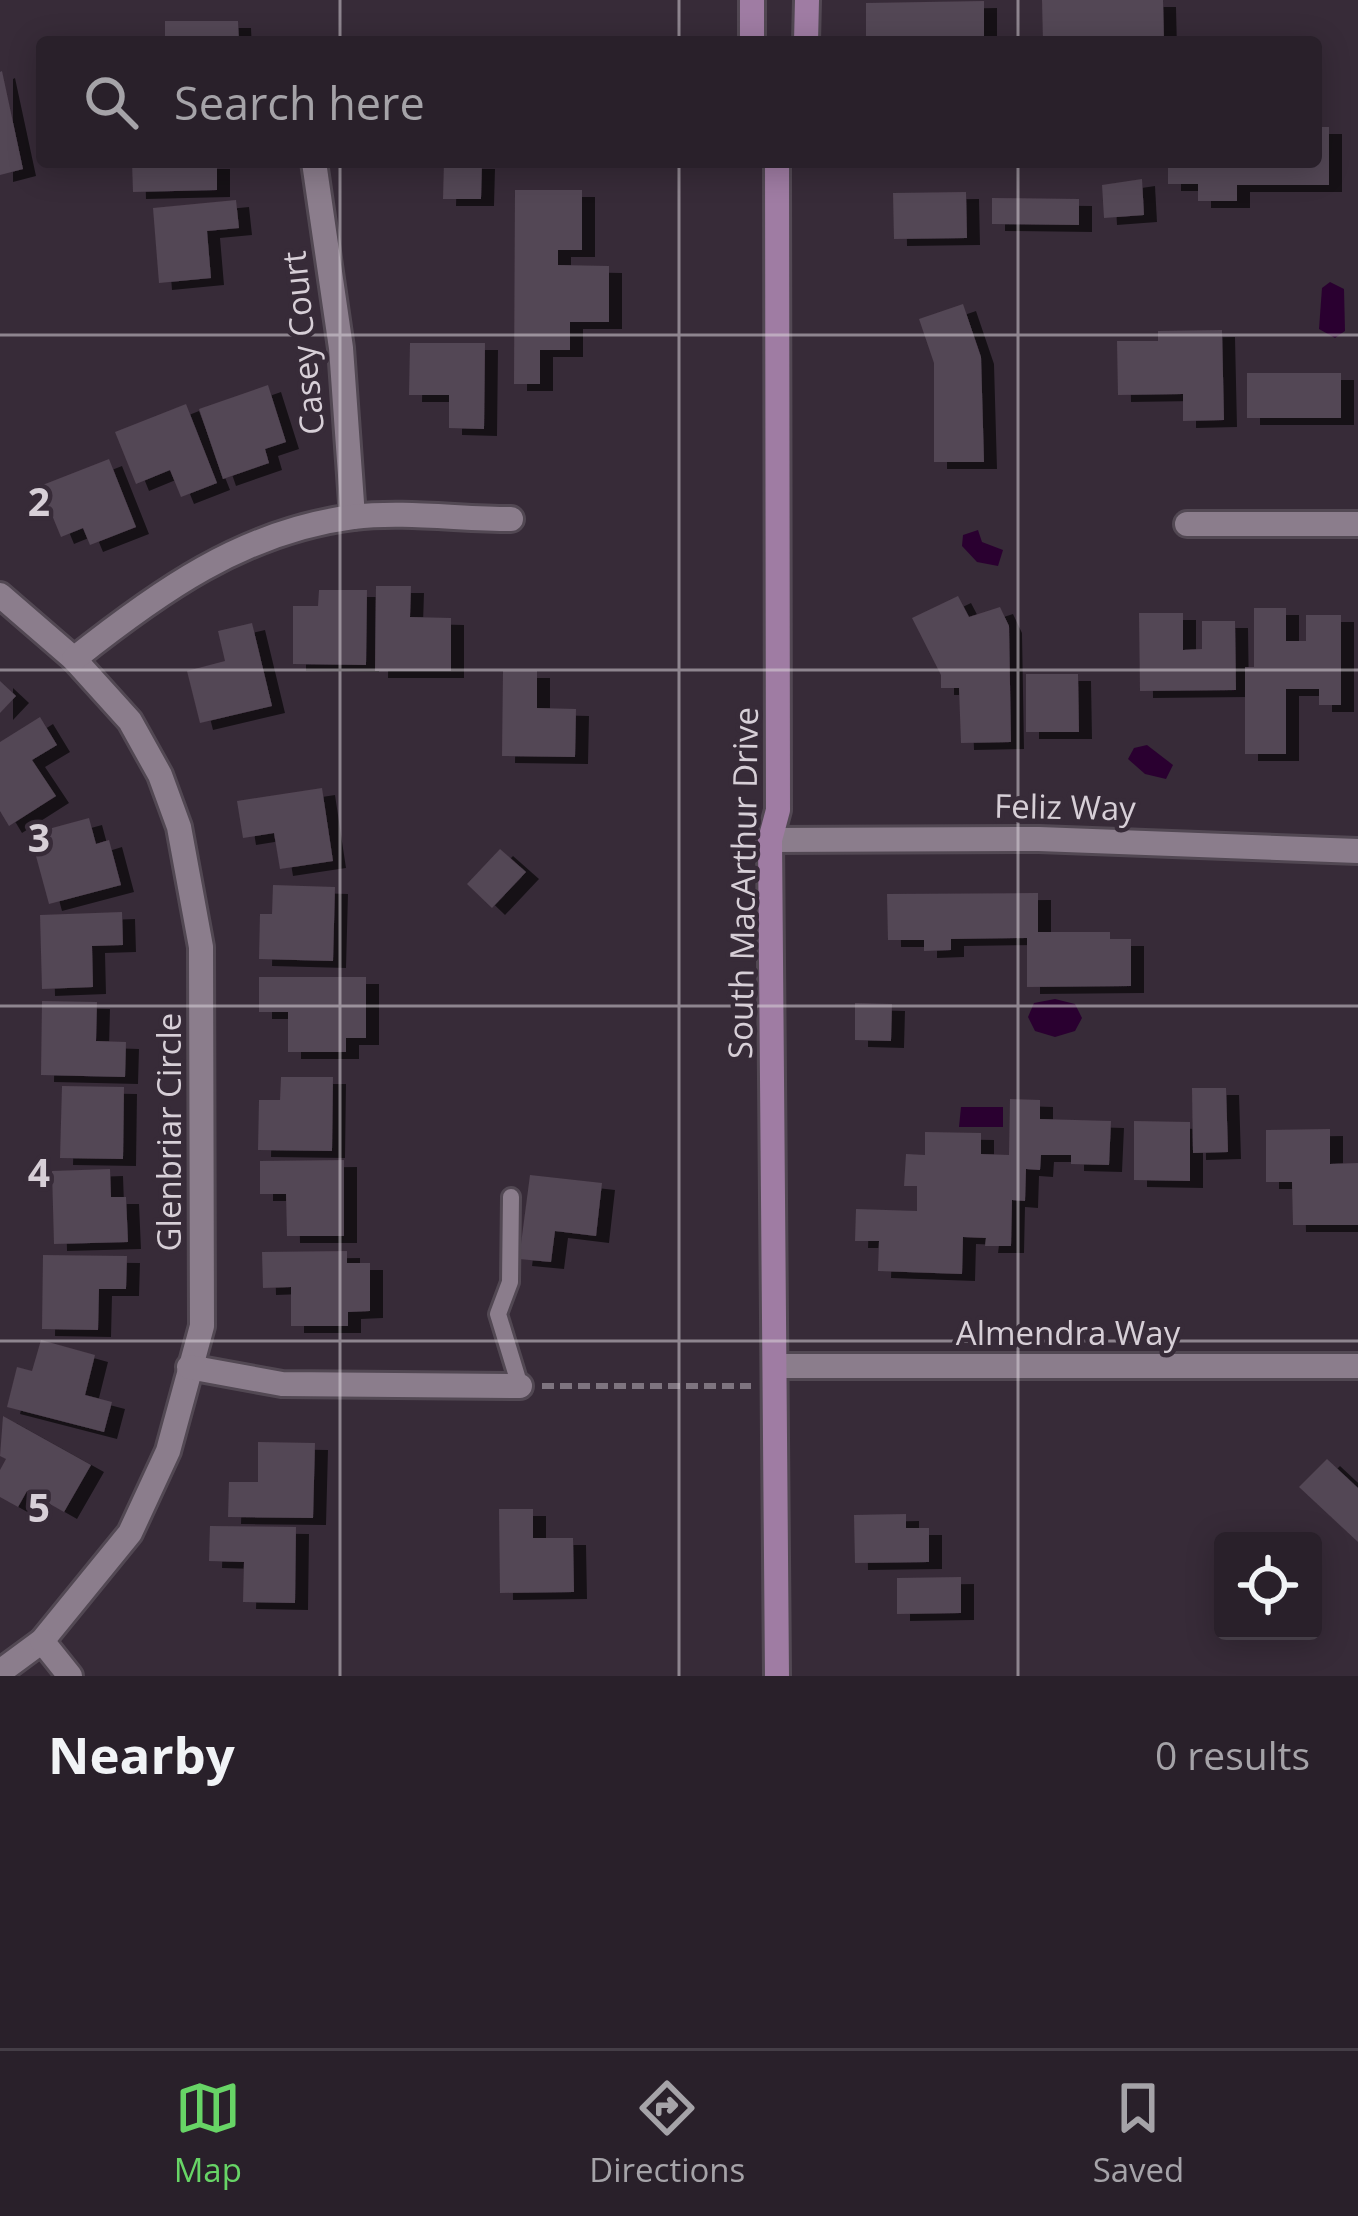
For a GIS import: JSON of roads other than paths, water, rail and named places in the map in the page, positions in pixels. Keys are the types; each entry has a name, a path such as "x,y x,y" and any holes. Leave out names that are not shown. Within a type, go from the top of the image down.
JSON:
{"street":[{"path":"752,0 752,36"},
{"path":"806,36 807,0"},
{"name":"Casey Court","path":"315,168 341,348 353,517"},
{"name":"South MacArthur Drive","path":"777,168 778,810 770,840 777,1676"},
{"path":"74,659 162,589 222,556 353,517 511,520"},
{"path":"1187,524 1358,524"},
{"name":"Glenbriar Circle","path":"0,595 74,659 130,722 160,775 194,887 201,947 202,1326 168,1451 130,1533 42,1641 0,1672"},
{"name":"Feliz Way","path":"770,840 1039,839 1358,851"},
{"name":"Almendra Way","path":"778,1376 1358,1366"},
{"path":"189,1367 282,1384 520,1386"},
{"path":"42,1641 70,1676"}],"lane":[{"path":"511,1197 510,1282 498,1313 520,1386"}]}
